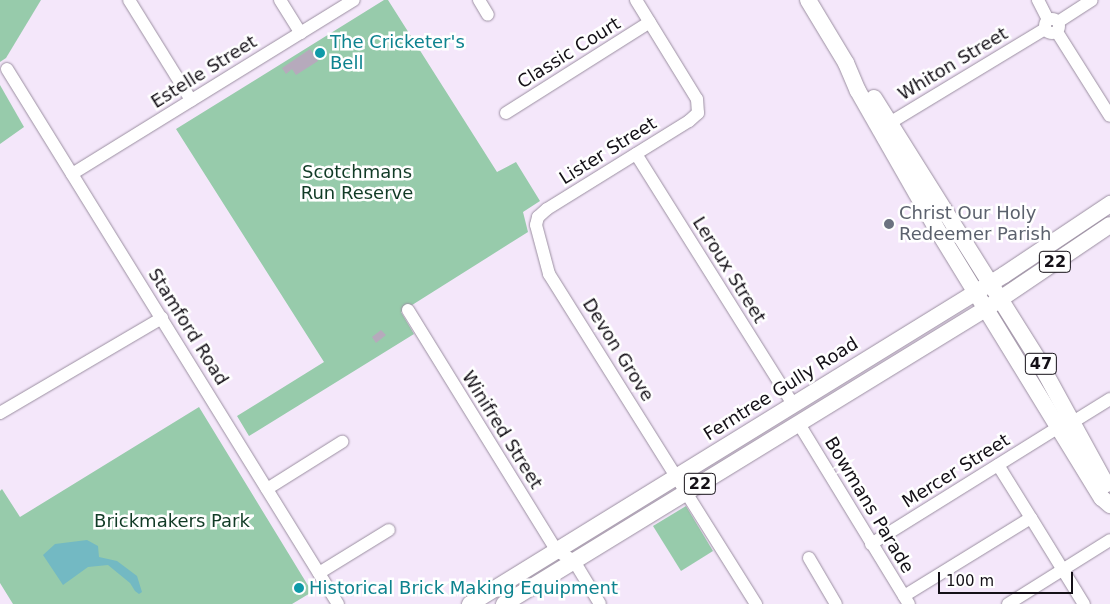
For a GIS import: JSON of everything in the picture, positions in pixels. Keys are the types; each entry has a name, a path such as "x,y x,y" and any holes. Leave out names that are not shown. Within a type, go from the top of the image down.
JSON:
{"main road":[{"name":"47","path":"808,0 846,63 860,78 884,125 1066,424 1110,491"},
{"name":"Ferntree Gully Road","path":"470,604 983,288 1110,204"},
{"name":"22","path":"504,604 994,303 1110,224"},
{"name":"47","path":"1066,424 1102,498 1110,505"}],"street":[{"path":"129,0 191,100"},
{"path":"280,0 300,33"},
{"name":"Estelle Street","path":"72,174 354,0"},
{"path":"479,0 488,15"},
{"path":"636,0 650,22"},
{"path":"1038,0 1052,26 1110,116"},
{"name":"Whiton Street","path":"884,125 1052,26 1092,0"},
{"name":"Lister Street","path":"536,220 546,209 690,121 698,113 697,100 650,22"},
{"name":"Classic Court","path":"506,113 650,22"},
{"name":"Stamford Road","path":"7,69 338,604"},
{"name":"Leroux Street","path":"636,154 793,404"},
{"name":"Devon Grove","path":"536,220 550,274 677,478 688,491 756,604"},
{"name":"Winifred Street","path":"408,310 557,551 574,561"},
{"path":"0,413 162,318"},
{"name":"Mercer Street","path":"871,544 998,465 1110,399"},
{"name":"Bowmans Parade","path":"799,424 906,600"},
{"path":"267,489 342,442"},
{"path":"998,465 1084,604"},
{"path":"906,600 1031,518"},
{"path":"319,573 389,530"},
{"path":"1008,604 1110,540"},
{"path":"809,558 836,604"},
{"path":"574,561 600,604"}],"green space":[{"path":"0,0 41,0 6,58 0,62"},
{"name":"Scotchmans Run Reserve","path":"384,0 388,0 497,172 516,162 540,201 523,212 528,232 401,312 414,334 249,436 237,416 324,362 176,129"},
{"path":"0,85 24,127 0,144"},
{"name":"Brickmakers Park","path":"199,407 312,592 292,604 13,604 0,583 0,491 2,489 20,517"},
{"path":"686,506 713,551 681,571 653,526"}],"water":[{"path":"87,540 98,546 99,557 117,561 137,576 142,592 139,594 135,591 130,583 108,565 88,567 63,585 43,555 55,544"}],"building":[{"path":"310,49 318,61 296,75 292,69 286,74 282,68"},
{"path":"381,330 386,335 376,343 372,337"}],"place":[{"name":"The Cricketer's Bell","path":"320,53"},
{"name":"Christ Our Holy Redeemer Parish","path":"889,224"},
{"name":"Historical Brick Making Equipment","path":"299,588"}]}
